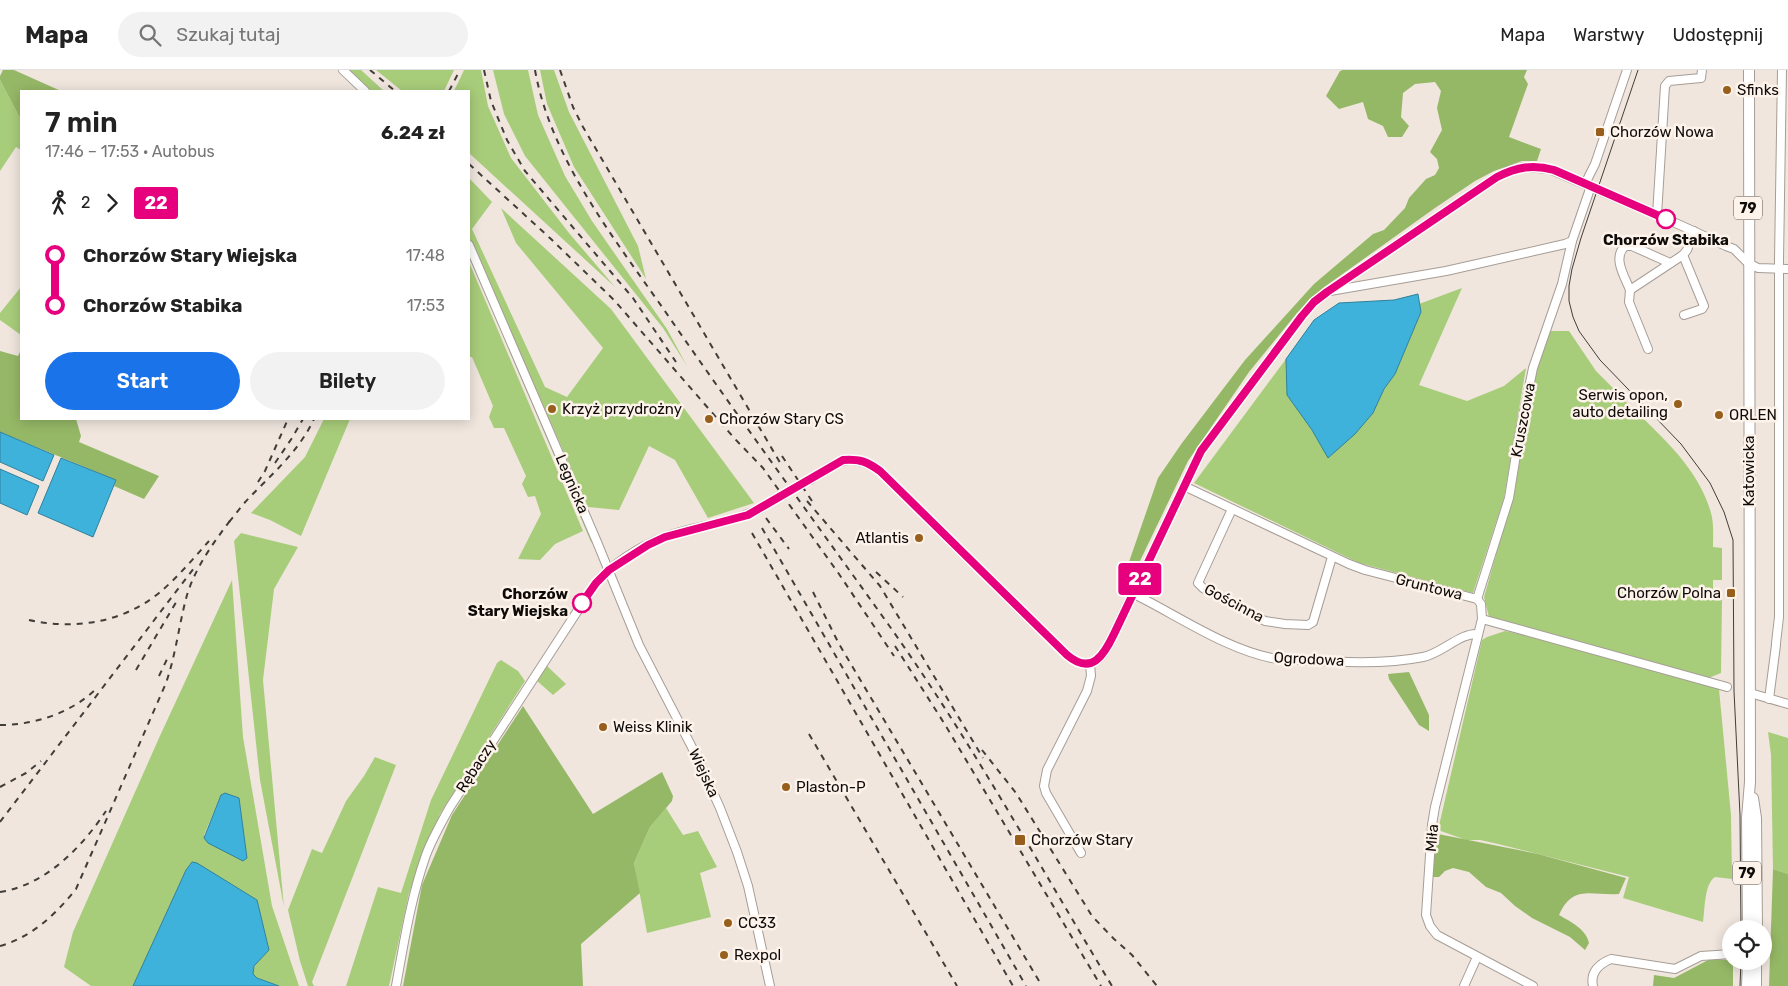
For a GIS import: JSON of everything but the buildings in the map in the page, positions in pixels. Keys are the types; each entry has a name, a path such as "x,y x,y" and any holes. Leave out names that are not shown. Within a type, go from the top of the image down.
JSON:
{"main road":[{"name":"Katowicka","path":"1748,920 1747,818 1750,782 1749,70"},
{"name":"Katowicka","path":"1750,782 1756,818 1757,920"},
{"path":"1748,970 1748,986"},
{"path":"1756,970 1756,986"}],"street":[{"path":"343,70 363,90"},
{"name":"Kruszcowa","path":"1477,599 1509,498 1533,368 1562,284 1588,185 1627,70"},
{"path":"1769,699 1779,618 1779,268 1782,70"},
{"path":"1658,215 1665,86 1669,81 1701,74"},
{"path":"810,480 843,460 858,459 868,463 880,471 1067,655 1079,663 1090,663 1099,659 1105,652 1201,451 1302,316 1314,302 1327,292 1497,177 1510,170 1523,167 1544,168 1658,215 1734,250 1748,263 1758,268 1788,269"},
{"path":"1630,290 1683,254 1687,250 1694,232"},
{"path":"1327,292 1446,271 1572,242"},
{"path":"1648,349 1629,302 1630,290 1619,260 1620,252 1625,246 1632,246 1670,263"},
{"name":"Legnicka","path":"470,247 609,570"},
{"path":"1683,254 1704,306 1702,309 1684,315"},
{"name":"Gruntowa","path":"1184,486 1332,557 1365,570 1477,599 1481,604 1482,619"},
{"path":"609,570 648,545 665,537 742,517 761,508"},
{"name":"Gościnna","path":"1232,509 1198,583 1203,588 1265,621 1285,624 1308,624 1313,622 1332,557"},
{"path":"1778,556 1788,556"},
{"name":"Rębaczy","path":"396,986 417,887 426,855 436,833 455,799 575,614 594,586 609,570"},
{"name":"Wiejska","path":"609,570 639,645 697,757 738,852 748,886 770,986"},
{"name":"Ogrodowa","path":"1132,594 1240,648 1263,657 1277,659 1378,661 1422,658 1438,652 1468,635 1478,634"},
{"path":"1779,618 1788,618"},
{"path":"1478,634 1482,619 1727,687"},
{"name":"Miła","path":"1478,634 1435,807 1426,915 1430,926 1437,935 1533,986"},
{"path":"1081,853 1044,786 1047,770 1089,684 1091,676 1090,663"},
{"path":"1750,694 1788,704"},
{"path":"1593,986 1592,977 1595,970 1611,959 1675,969 1702,956 1722,954"},
{"path":"1464,986 1477,957"}],"green space":[{"path":"3,70 14,70 59,90 20,90 20,118 0,80"},
{"path":"349,70 361,70 383,90 370,90"},
{"path":"376,70 454,70 444,90 401,90"},
{"path":"464,70 481,70 488,106 511,158 569,233 615,287 470,154 470,90 454,90"},
{"path":"493,70 528,70 538,115 565,176 592,221 667,329 687,366 663,328 525,156 504,114"},
{"path":"540,70 554,70 569,112 638,246 646,279 574,167 547,104"},
{"path":"1527,70 1524,77 1528,84 1509,137 1541,149 1537,161 1522,161 1494,171 1475,181 1323,288 1297,313 1249,372 1188,461 1126,590 1120,588 1158,478 1245,360 1314,284 1373,234 1384,230 1405,208 1409,198 1426,179 1435,175 1439,168 1437,159 1430,152 1442,130 1437,108 1441,91 1435,82 1415,84 1403,93 1401,117 1409,126 1402,137 1388,137 1383,126 1368,119 1363,102 1339,109 1326,96 1340,71"},
{"path":"0,80 20,118 20,149 16,147 0,171"},
{"path":"470,179 492,202 472,229 545,387 567,397 603,348 516,243 501,208 611,309 754,503 708,518 675,460 649,446 619,510 588,507 470,239"},
{"path":"470,253 593,543 470,258"},
{"path":"470,264 583,531 555,544 540,560 518,559 541,514 535,496 528,497 522,484 526,476 504,428 494,428 489,417 493,406 472,357 470,357"},
{"path":"20,288 20,334 0,320 0,313"},
{"path":"1462,288 1419,385 1467,401 1504,386 1526,368 1504,498 1473,593 1359,563 1194,483 1286,359 1287,395 1312,430 1328,458 1373,413 1384,389 1395,374 1421,312 1419,304"},
{"path":"1548,331 1569,331 1596,371 1619,394 1620,392 1624,395 1622,398 1661,436 1686,464 1705,496 1712,517 1713,547 1722,548 1722,580 1713,580 1713,598 1722,599 1721,673 1706,679 1489,617 1484,597 1508,513 1527,401"},
{"path":"0,351 18,356 20,352 20,420 76,420 81,436 79,442 159,476 144,499 114,486 116,480 0,432"},
{"path":"324,420 350,420 301,536 270,520 251,513 305,457"},
{"path":"241,533 298,547 274,589 263,680 284,907 260,780 234,541"},
{"path":"232,580 243,737 272,906 299,986 279,986 253,976 255,965 269,950 257,900 194,862 186,870 133,986 91,986 64,967 73,932","holes":["225,793 239,798 247,858 204,835 221,795"]},
{"path":"1505,631 1550,641 1719,689 1731,815 1732,879 1715,877 1711,880 1707,891 1703,922 1623,898 1629,877 1498,844 1480,840 1466,840 1438,830 1482,640"},
{"path":"501,660 518,671 525,681 440,814 409,893 389,986 346,986 378,887 401,893 431,800 497,663"},
{"path":"546,665 566,684 553,695 536,680"},
{"path":"1409,672 1429,715 1429,731 1419,725 1389,679 1388,674"},
{"path":"523,706 593,814 662,772 673,796 672,801 650,827 634,863 640,893 581,944 583,986 403,986 422,885 452,815"},
{"path":"1768,732 1788,738 1788,874 1773,869 1771,755"},
{"path":"375,757 396,765 312,982 314,986 308,986 288,910 312,849 322,853 346,801"},
{"path":"666,808 683,835 698,831 717,867 700,873 711,917 647,933 634,863 650,827"},
{"path":"1433,833 1538,854 1626,878 1619,894 1577,895 1564,905 1559,915 1577,926 1585,934 1589,943 1585,950 1570,937 1532,918 1501,893 1486,887 1469,872 1453,868 1445,871 1439,877 1433,877"},
{"path":"1773,869 1788,874 1788,986 1769,986 1770,970 1772,970"},
{"path":"1710,959 1722,960 1722,970 1733,970 1733,986 1653,986 1654,975 1674,978"}],"water":[{"path":"1418,294 1421,312 1395,374 1384,389 1373,413 1355,434 1328,458 1312,430 1287,395 1286,359 1314,320 1339,303 1394,300"},
{"path":"0,432 54,455 43,481 0,462"},
{"path":"61,458 116,480 93,537 38,513"},
{"path":"0,469 39,486 27,515 0,503"},
{"path":"225,793 239,798 247,858 243,861 208,843 204,838 221,795"},
{"path":"192,862 197,863 257,900 269,950 254,966 253,974 257,978 279,986 133,986 186,870"}],"tunnel":[{"path":"761,508 810,480"}],"tram line":[{"path":"1638,70 1581,238 1572,269 1569,301 1579,331 1600,360 1681,444 1710,483 1724,512 1733,540 1734,691 1740,815 1741,920"},
{"path":"1740,986 1741,970"}],"railway":[{"path":"370,70 394,90"},
{"path":"450,90 460,70"},
{"path":"484,70 491,101 507,140 525,171 633,298 676,362"},
{"path":"535,70 543,104 556,137 571,169 589,200 696,356 918,668 976,757 1112,986"},
{"path":"560,70 573,107 583,127 782,466"},
{"path":"470,165 614,300 735,439 763,468 839,574 894,656"},
{"path":"258,482 265,471 288,420"},
{"path":"275,463 302,420"},
{"path":"229,522 293,451 314,420"},
{"path":"782,456 814,504"},
{"path":"807,501 880,586 983,758"},
{"path":"0,946 33,931 52,916 76,889 166,683 184,606 195,574 232,518"},
{"path":"766,518 789,549"},
{"path":"762,528 1026,986"},
{"path":"752,533 1013,986"},
{"path":"29,620 46,623 80,624 97,622 129,611 145,603 166,587 209,541"},
{"path":"0,822 194,568"},
{"path":"876,572 903,597"},
{"path":"813,592 839,644 1042,986"},
{"path":"136,670 178,599"},
{"path":"895,646 944,723 1101,986"},
{"path":"159,676 169,655"},
{"path":"0,725 26,723 52,716 75,705 96,689"},
{"path":"809,734 957,986"},
{"path":"982,750 1016,793 1092,916 1132,955 1157,986"},
{"path":"0,787 26,773 41,761"},
{"path":"0,892 17,888 47,873 74,851 106,811"}],"bus line":[{"name":"22","path":"582,603 596,583 609,570 648,545 665,537 748,515 843,460 858,459 880,471 1067,655 1081,664 1095,662 1102,656 1108,646 1201,451 1314,302 1510,170 1535,166 1554,170 1666,219"}],"place":[{"name":"Sfinks","path":"1727,90"},
{"name":"Chorzów Nowa","path":"1600,132"},
{"name":"Chorzów Stabika","path":"1666,219"},
{"name":"Serwis opon, auto detailing","path":"1678,404"},
{"name":"Krzyż przydrożny","path":"552,409"},
{"name":"ORLEN","path":"1719,415"},
{"name":"Chorzów Stary CS","path":"709,419"},
{"name":"Atlantis","path":"919,538"},
{"name":"Chorzów Polna","path":"1731,593"},
{"name":"Chorzów Stary Wiejska","path":"582,603"},
{"name":"Weiss Klinik","path":"603,727"},
{"name":"Plaston-P","path":"786,787"},
{"name":"Chorzów Stary","path":"1020,840"},
{"name":"CC33","path":"728,923"},
{"name":"Rexpol","path":"724,955"}]}
